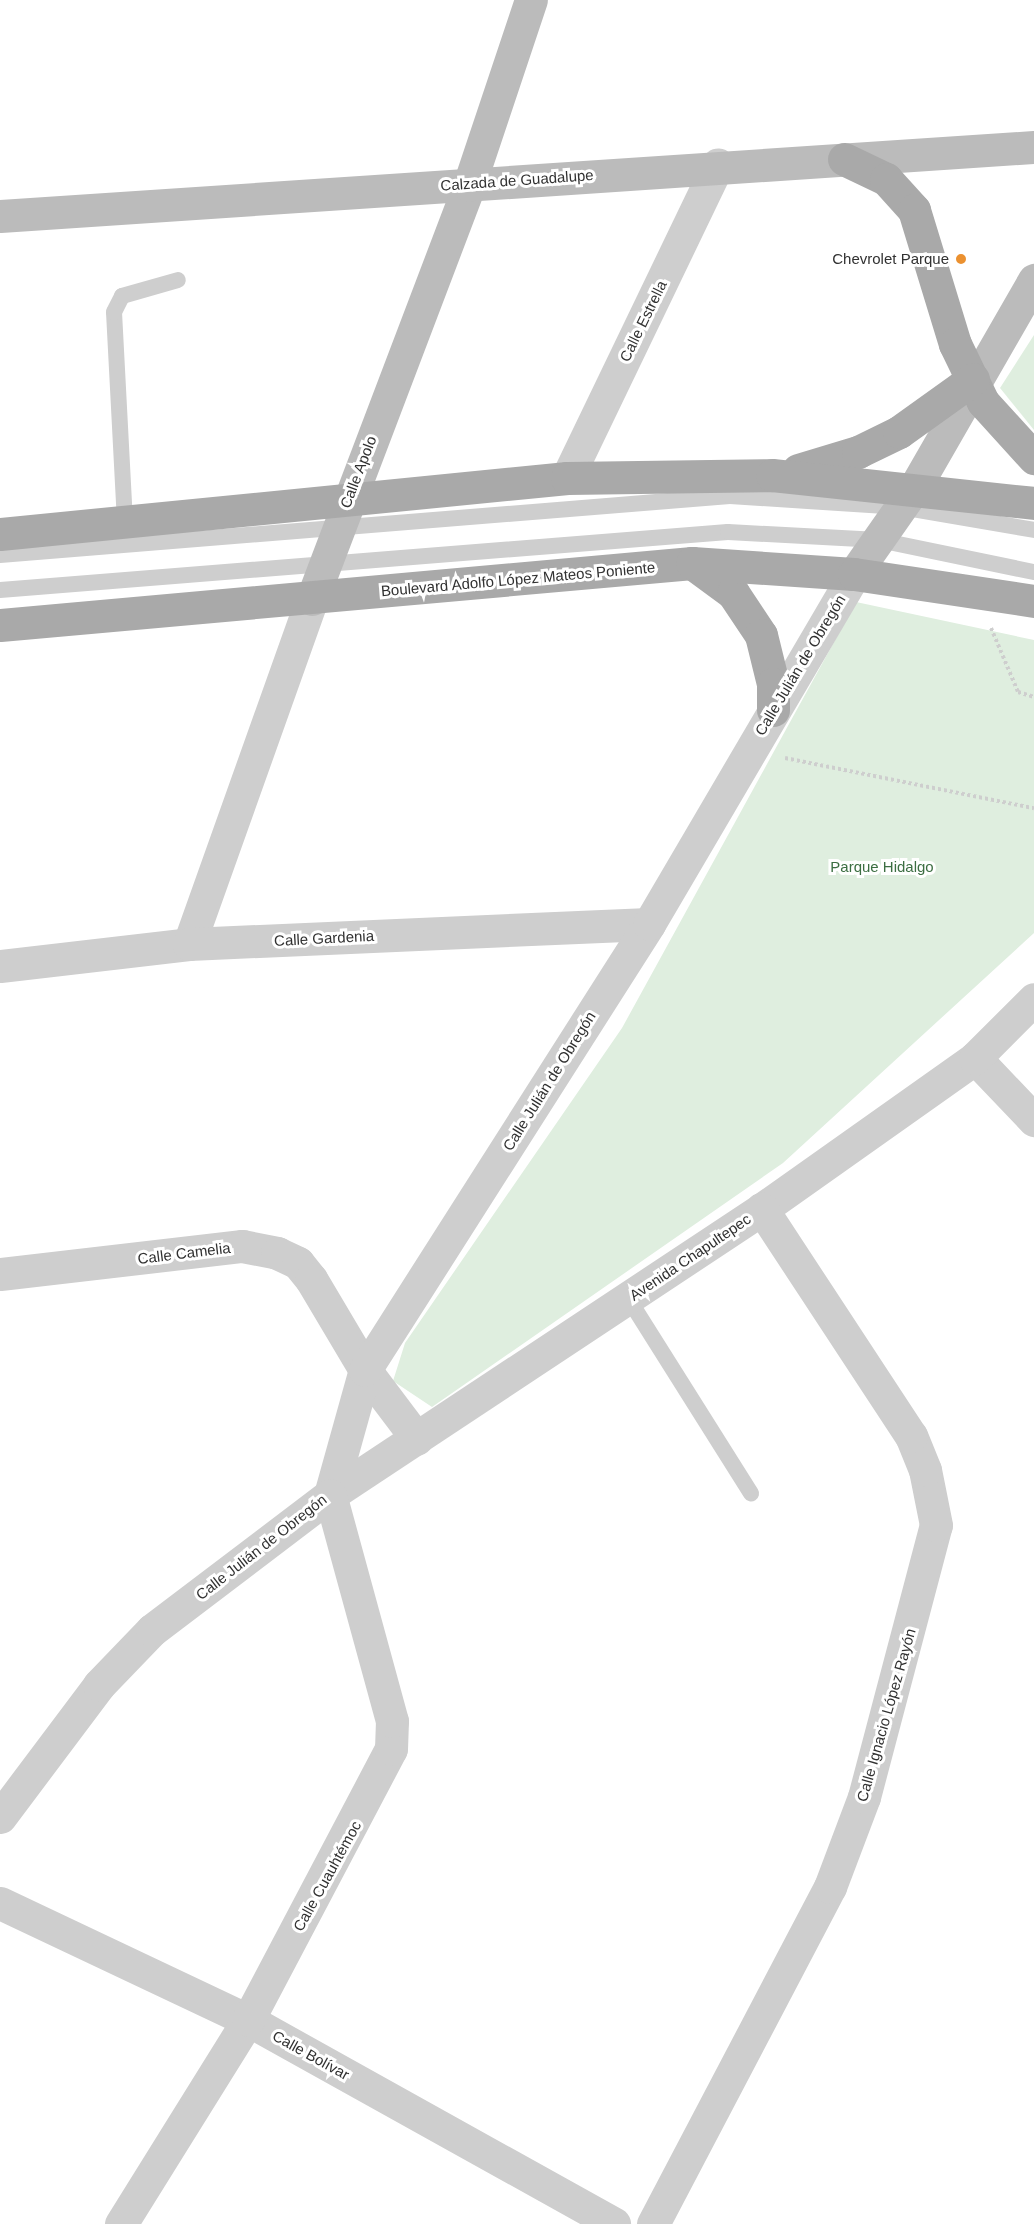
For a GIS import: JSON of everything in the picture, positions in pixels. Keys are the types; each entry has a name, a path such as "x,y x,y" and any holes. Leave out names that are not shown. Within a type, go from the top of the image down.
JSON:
{"main road":[{"path":"844,159 886,179 914,210 955,344 1004,430 1034,458"},
{"path":"772,475 858,452 898,432 973,379"},
{"path":"0,534 125,522 343,513 567,478 772,475 908,497 1034,503"},
{"path":"692,563 733,593 761,635 773,684 773,710"},
{"name":"Boulevard Adolfo López Mateos Poniente","path":"0,625 312,599 692,563 854,574 986,590 1034,601"}],"street":[{"name":"Calle Apolo","path":"189,944 324,564 469,185 531,0"},
{"name":"Calzada de Guadalupe","path":"0,216 469,185 718,164 1034,147"},
{"name":"Calle Estrella","path":"567,478 718,164"},
{"name":"Calle Julián de Obregón","path":"0,1817 99,1685 152,1630 330,1495 365,1370 649,924 854,574 908,497 973,379 1034,280"},
{"name":"Calle Gardenia","path":"0,966 189,944 649,924"},
{"name":"Avenida Chapultepec","path":"330,1495 762,1209 975,1058 1034,999"},
{"path":"975,1058 1034,1120"},
{"name":"Calle Ignacio López Rayón","path":"653,2224 830,1887 864,1797 936,1525 926,1470 911,1436 762,1209"},
{"name":"Calle Camelia","path":"0,1274 242,1246 277,1253 298,1263 311,1279 365,1370 417,1439"},
{"name":"Calle Cuauhtémoc","path":"121,2224 248,2020 392,1749 392,1722 330,1495"},
{"name":"Calle Bolívar","path":"0,1903 248,2020 614,2224"}],"lane":[{"path":"125,522 114,312 122,296 178,280"},
{"path":"0,555 343,513 730,496 908,497 1034,530"},
{"path":"0,590 728,532 879,540 1034,572"},
{"path":"628,1298 751,1493"}],"path":[{"path":"986,590 993,643 1018,692 1034,697"},
{"path":"749,751 1034,808"}],"green space":[{"path":"1034,335 1034,430 1000,388"},
{"name":"Parque Hidalgo","path":"856,602 1034,640 1034,933 783,1163 432,1407 393,1381 405,1343 622,1028"}],"place":[{"name":"Chevrolet Parque","path":"961,259"}]}
